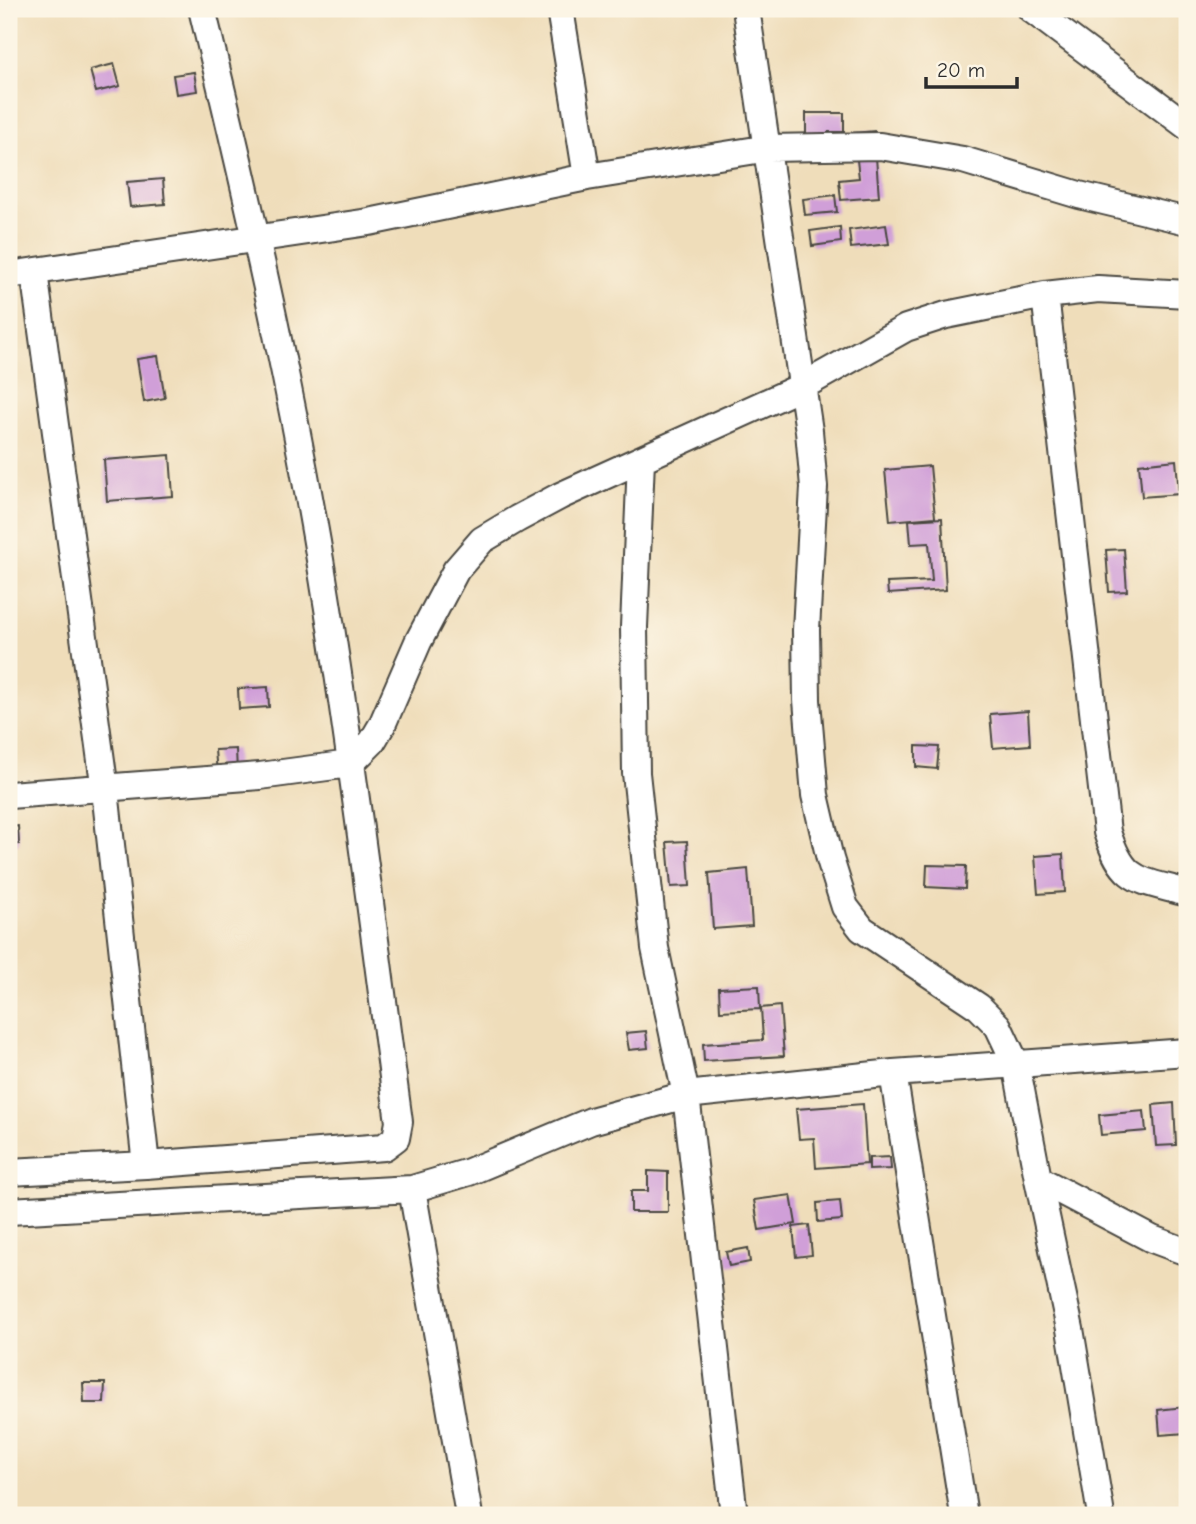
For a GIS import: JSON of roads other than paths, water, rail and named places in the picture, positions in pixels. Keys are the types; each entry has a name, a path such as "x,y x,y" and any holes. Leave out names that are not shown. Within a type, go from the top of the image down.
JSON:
{"street":[{"path":"9,1172 146,1165 384,1147 396,1138 399,1122 335,654 311,508 258,239 202,9"},
{"path":"561,9 587,177"},
{"path":"746,9 803,386 814,487 806,630 807,700 815,795 845,907 862,929 979,1007 998,1026 1016,1064 1070,1329 1101,1515"},
{"path":"1031,9 1187,126"},
{"path":"146,1165 105,790 21,274 369,222 587,177 769,148 880,146 951,158 1079,195 1187,221"},
{"path":"9,795 105,790 287,773 350,764 372,742 382,725 433,610 456,570 482,540 560,496 803,386 906,328 946,315 1045,295 1098,289 1187,294"},
{"path":"1045,295 1107,832 1117,862 1136,878 1187,893"},
{"path":"641,460 634,627 636,773 656,948 686,1094 734,1515"},
{"path":"9,1211 412,1189 469,1172 591,1121 686,1094 893,1073 1187,1052"},
{"path":"893,1073 964,1515"},
{"path":"1038,1179 1140,1233 1187,1252"},
{"path":"412,1189 468,1515"}]}
